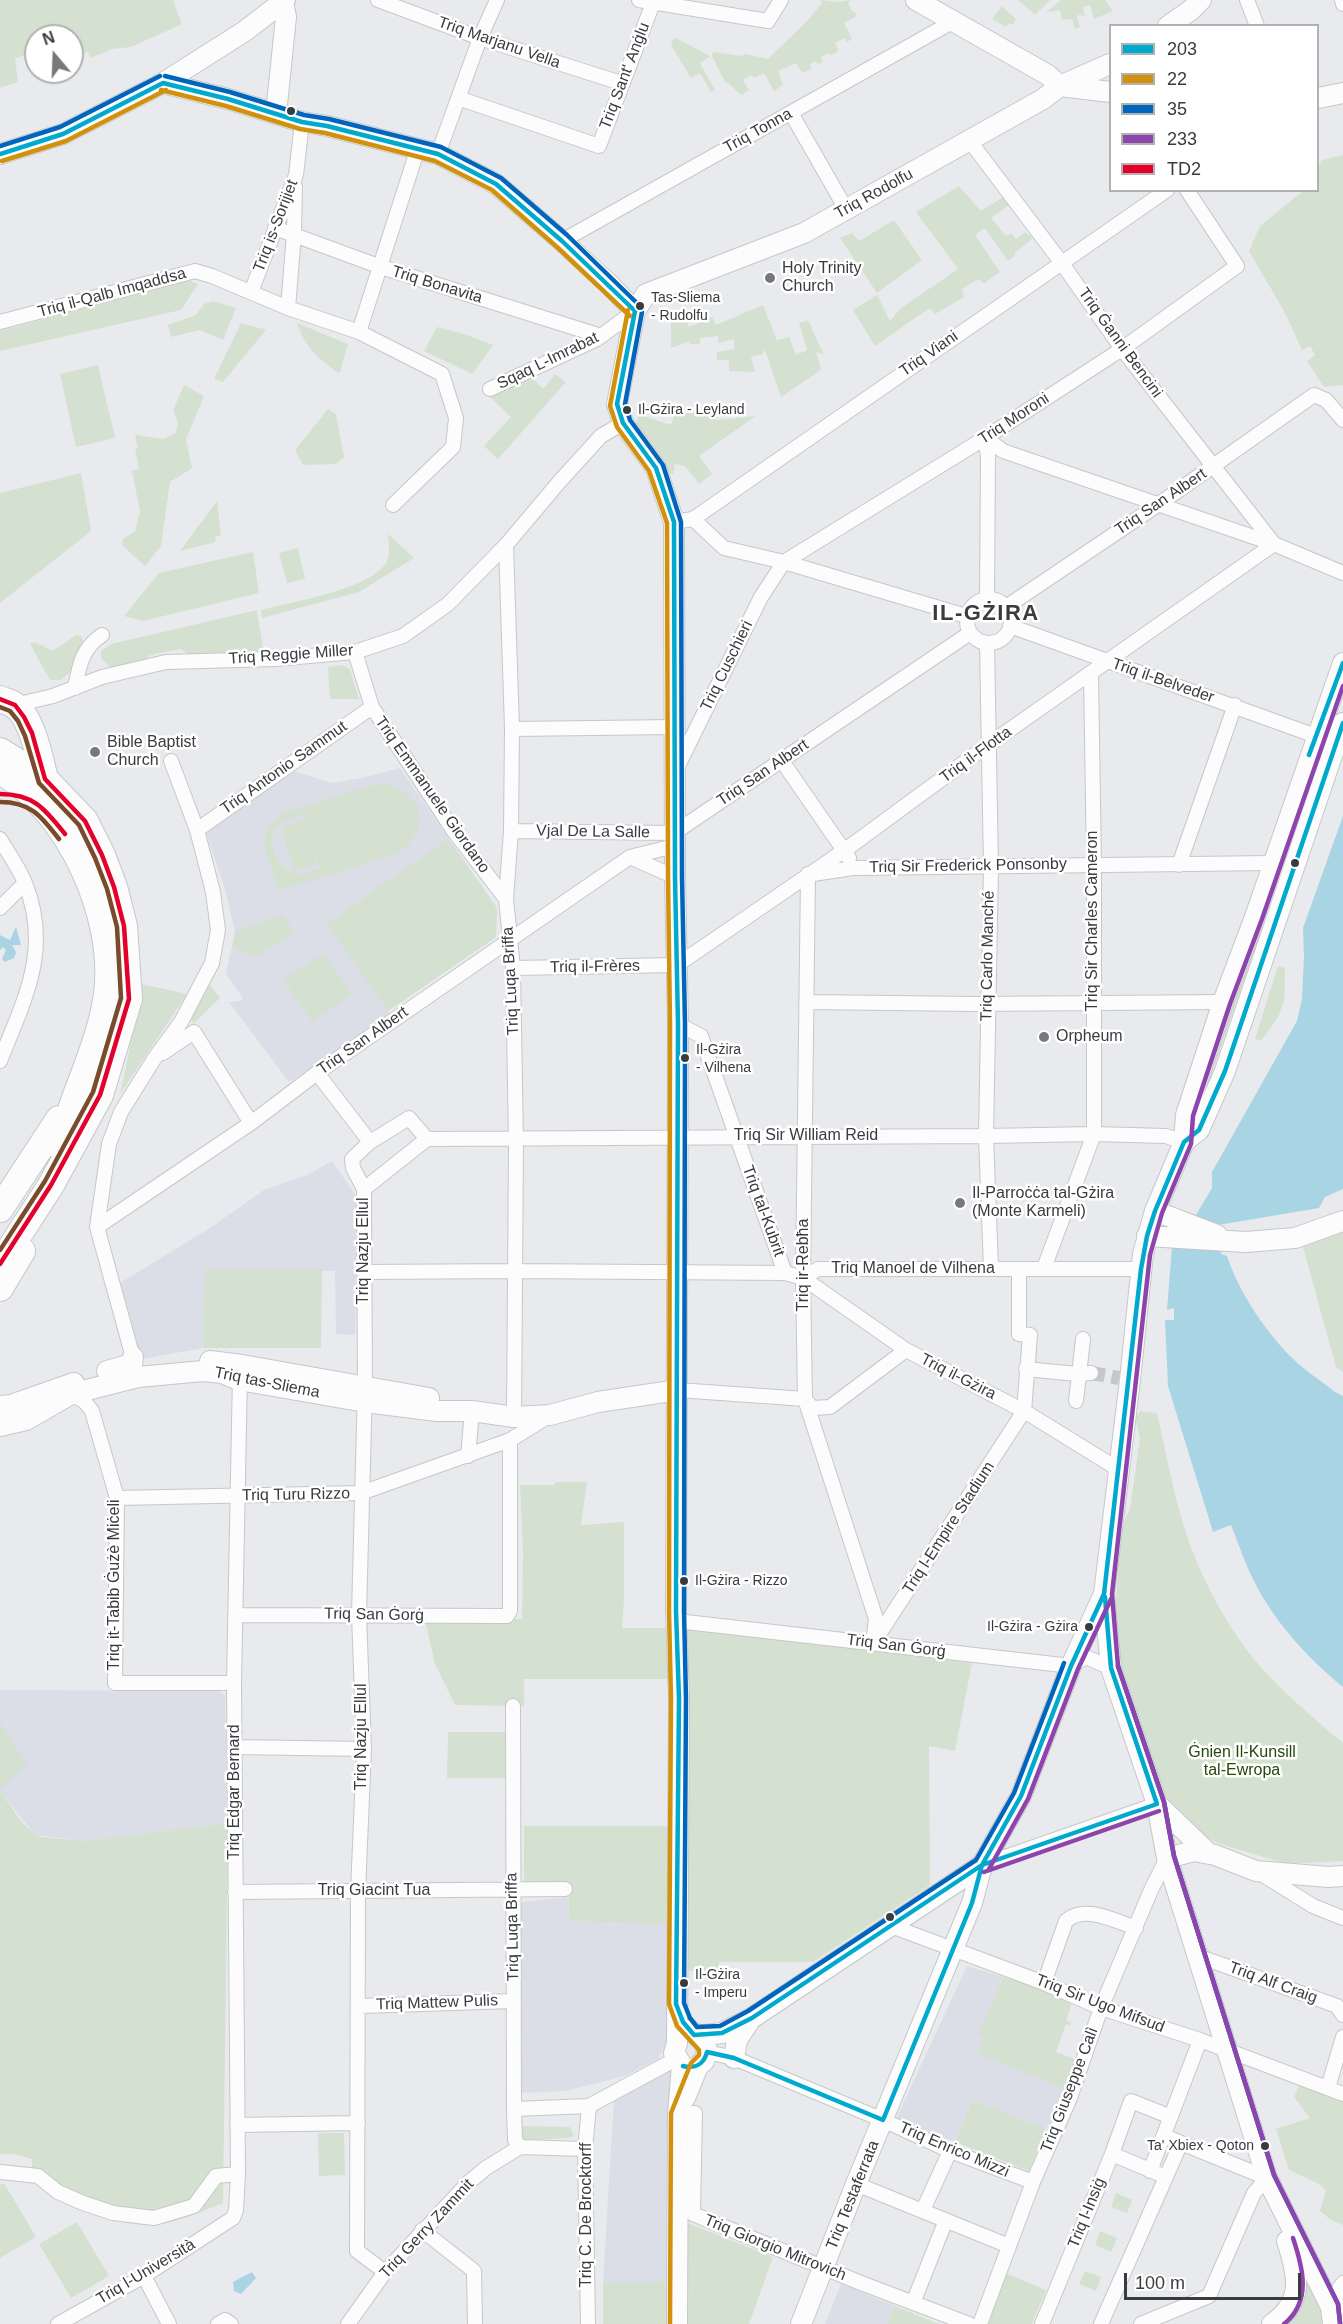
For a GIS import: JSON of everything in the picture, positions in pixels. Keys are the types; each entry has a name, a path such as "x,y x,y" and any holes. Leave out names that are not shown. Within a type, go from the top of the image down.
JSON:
{"highway":[{"path":"0,1233 59,1144 99,1032 107,994 109,962 94,891 43,791 32,733 8,702"},
{"path":"0,751 43,791 85,821 102,855 114,887 124,926 129,999 128,1029 116,1091 100,1125 0,1288"},
{"path":"0,771 43,791"},
{"path":"0,794 43,791"},
{"path":"0,1264 51,1185 100,1095 129,999"},
{"path":"0,1209 78,1088"}],"main road":[{"path":"916,0 1048,75 1060,86 1109,92"},
{"path":"1171,24 1201,0"},
{"path":"0,154 63,134 163,83 245,30 284,1 286,17 276,114"},
{"name":"Triq Rodolfu","path":"634,311 646,294 804,233 1043,99 1060,86 1109,64"},
{"path":"163,83 228,99 302,122 327,126 438,154 495,184 562,241 609,284 634,311 617,404 623,423 656,468 684,521 675,772 670,837 675,877 678,1024 677,1621 679,1699 676,2004 690,2051 678,2114 678,2324"},
{"path":"1319,98 1343,93"},
{"path":"1272,2324 1291,2307 1296,2289 1294,2264 1167,1858 1157,1804 1111,1668 1104,1594 1118,1469 1124,1379 1147,1236 1184,1142 1186,1114 1223,1002 1255,917 1343,663"},
{"path":"1184,1142 1199,1130 1225,1071 1343,723"},
{"path":"1155,1211 1179,1230"},
{"path":"1147,1236 1179,1230 1246,1242 1295,1238 1343,1221"},
{"name":"Triq tas-Sliema","path":"0,1426 26,1420 68,1390 134,1364 202,1360 241,1372 365,1394 437,1400 472,1411 514,1417 550,1415 598,1402 678,1390"},
{"name":"Triq tas-Sliema","path":"0,1406 138,1377 203,1371 241,1372"},
{"path":"690,2051 752,2018 982,1865 1021,1796 1071,1666 1104,1594"},
{"path":"1157,1804 1209,1854"},
{"path":"1167,1858 1194,1851 1256,1870 1329,1877 1343,1876"},
{"name":"Triq Testaferrata","path":"801,2324 972,1903 982,1865"},
{"path":"943,1891 955,1890 972,1903"},
{"path":"734,2058 737,2040 752,2018"},
{"path":"1267,2178 1331,2307 1333,2324"}],"street":[{"name":"Triq Marjanu Vella","path":"378,0 480,38 621,83"},
{"path":"438,154 480,38 497,0"},
{"path":"639,0 768,21 781,0"},
{"path":"1247,0 1256,24"},
{"name":"Triq Sant' Anġlu","path":"458,98 599,146 653,3"},
{"name":"Triq Tonna","path":"562,241 954,21"},
{"path":"791,113 846,209"},
{"name":"Triq is-Sorijiet","path":"251,292 296,175 302,122"},
{"name":"Triq Ġanni Bencini","path":"969,140 1061,262 1122,349 1274,544"},
{"path":"359,332 418,148"},
{"path":"288,308 296,175"},
{"name":"Triq Viani","path":"684,521 1164,192"},
{"name":"Triq Moroni","path":"784,562 985,438 1122,349 1237,266 1188,192"},
{"name":"Triq Bonavita","path":"275,228 381,267 601,336"},
{"name":"Triq il-Qalb Imqaddsa","path":"0,322 195,271 288,308 359,332 442,374 456,418 453,447 393,505"},
{"name":"Sqaq L-Imrabat","path":"490,389 601,336 634,311"},
{"name":"Triq San Albert","path":"1006,607 1213,467 1314,395 1326,400 1343,420"},
{"name":"Triq Reggie Miller","path":"8,702 53,696 102,677 166,662 275,659 355,652 403,636 448,604 506,545 601,435 623,423"},
{"path":"985,438 1004,451 1274,544 1343,573"},
{"path":"985,438 988,456 987,598"},
{"path":"684,521 724,548 784,562 966,616"},
{"name":"Triq il-Flotta","path":"677,965 845,850 988,745 1274,544"},
{"name":"Triq Luqa Briffa","path":"506,545 512,729 511,831 506,899 513,968 516,1139 514,1417"},
{"name":"Triq Cuschieri","path":"675,772 761,597 784,562"},
{"path":"987,598 1001,602 1011,616 1010,626 1002,639 987,643 974,638 970,633 966,616 974,604 987,598"},
{"name":"Triq il-Belveder","path":"1010,626 1316,736"},
{"name":"Triq San Albert","path":"98,1227 251,1123 317,1073 630,857 670,837 970,633"},
{"path":"75,688 81,657 92,641 102,635"},
{"name":"Triq Carlo Manché","path":"987,643 991,867 986,1136 991,1268"},
{"name":"Triq Emmanuele Giordano","path":"355,652 372,707 453,830 506,899"},
{"name":"Triq Sir Charles Cameron","path":"1044,1268 1094,1134 1091,674"},
{"path":"32,733 37,714 53,696"},
{"path":"1179,865 1235,705"},
{"name":"Triq Antonio Sammut","path":"197,830 372,707"},
{"path":"512,729 675,728"},
{"path":"134,1364 98,1227 109,1144 121,1112 154,1059 181,1022 212,963 218,930 213,892 197,830 171,761"},
{"path":"782,761 845,850 853,868"},
{"name":"Vjal De La Salle","path":"511,831 670,837"},
{"name":"Triq San Albert","path":"630,857 644,838 670,837"},
{"path":"0,839 25,883 36,928 32,978 0,1062"},
{"path":"630,857 675,877"},
{"name":"Triq Sir Frederick Ponsonby","path":"808,874 853,868 1272,863"},
{"name":"Triq ir-Rebħa","path":"808,874 803,1278 805,1399 876,1619 873,1643"},
{"path":"0,908 25,883"},
{"name":"Triq il-Frères","path":"513,968 677,965"},
{"path":"806,1002 987,1004 1223,1002"},
{"name":"Triq tal-Kubrit","path":"678,1024 700,1036 785,1273"},
{"path":"154,1059 194,1032 251,1123"},
{"path":"317,1073 370,1143"},
{"path":"409,1118 427,1139 364,1188 353,1168 352,1159 370,1143 409,1118"},
{"name":"Triq Sir William Reid","path":"427,1139 1094,1134 1166,1136 1184,1142"},
{"name":"Triq Nazju Ellul","path":"364,1188 365,1394 359,1615 364,1749 358,1892 357,2251 385,2272"},
{"name":"Triq Manoel de Vilhena","path":"803,1278 818,1269 1141,1269"},
{"path":"1019,1270 1019,1334 1030,1335 1024,1411"},
{"path":"364,1272 785,1273 803,1278"},
{"name":"Triq il-Gżira","path":"803,1278 906,1350 1024,1411 1118,1469"},
{"path":"1076,1401 1084,1374 1083,1339"},
{"name":"Triq tas-Sliema","path":"678,1390 805,1399 812,1408 830,1407 906,1350"},
{"path":"1026,1369 1084,1374"},
{"name":"Triq Edgar Bernard","path":"233,2218 237,2210 238,2174 234,1683 241,1372"},
{"name":"Triq it-Tabib Ġużè Miċeli","path":"68,1390 84,1401 92,1411 117,1498 115,1683 234,1683"},
{"path":"468,1456 472,1411"},
{"name":"Triq l-Empire Stadium","path":"873,1643 1024,1411"},
{"name":"Triq Turu Rizzo","path":"117,1498 361,1493 510,1440 550,1415"},
{"name":"Triq San Ġorġ","path":"235,1615 507,1616 510,1611 510,1440"},
{"name":"Triq San Ġorġ","path":"677,1621 1071,1666 1086,1657 1111,1668"},
{"name":"Triq Luqa Briffa","path":"513,1706 514,2109 515,2140 520,2147"},
{"path":"235,1747 364,1749"},
{"path":"982,1865 1157,1804"},
{"name":"Triq Giuseppe Calì","path":"980,2324 1034,2182 1071,2098 1101,2008 1150,1890 1167,1858"},
{"path":"1256,1870 1313,1906 1343,1917"},
{"name":"Triq Giacint Tua","path":"235,1892 565,1889"},
{"path":"1044,1983 1069,1918 1085,1912 1136,1928"},
{"name":"Triq Sir Ugo Mifsud","path":"891,1926 1044,1983 1101,2008 1200,2040 1229,2053 1343,2094"},
{"name":"Triq Alf Craig","path":"1198,1956 1337,2006 1343,2015"},
{"name":"Triq Mattew Pulis","path":"359,2006 514,2001"},
{"path":"1328,2088 1343,2037"},
{"path":"1150,2171 1200,2040"},
{"path":"514,2109 589,2106 690,2051"},
{"name":"Triq Enrico Mizzi","path":"690,2051 734,2058 883,2120 950,2151 1034,2182"},
{"name":"Triq l-Insiġ","path":"1042,2324 1112,2154 1131,2101 1171,2117"},
{"name":"Triq C. De Brocktorff","path":"588,2324 585,2149 589,2106"},
{"name":"Triq Giorgio Mitrovich","path":"678,2114 695,2113 693,2214 969,2324"},
{"path":"237,2126 358,2124"},
{"path":"1141,2324 1209,2296 1254,2193 1267,2178 1164,2136"},
{"path":"1101,2324 1181,2143"},
{"path":"520,2147 585,2149"},
{"name":"Triq Gerry Zammit","path":"355,2322 385,2272 422,2230 468,2183 486,2168 520,2147"},
{"path":"923,2210 950,2151"},
{"path":"1112,2154 1167,2177"},
{"path":"0,2172 38,2176 58,2192 83,2204 113,2213 154,2218 194,2206 216,2176 238,2174"},
{"path":"856,2184 1009,2246"},
{"name":"Triq l-Università","path":"58,2324 144,2276 233,2218"},
{"path":"913,2303 946,2220"},
{"path":"422,2230 474,2271 475,2324"},
{"path":"144,2276 169,2324"},
{"path":"1317,2282 1342,2284"},
{"path":"1342,2284 1337,2291 1335,2305 1343,2318"}],"shaded area":[{"path":"400,768 497,908 496,937 388,1011 391,1015 289,1082 229,1002 240,1001 243,998 226,974 235,932 225,889 206,832 293,771 332,783"},
{"path":"332,1161 359,1200 355,1335 336,1334 335,1271 206,1269 204,1348 141,1359 120,1283 210,1228 264,1190 307,1175"},
{"path":"0,1690 219,1691 225,1696 228,1823 85,1841 35,1835 0,1791"},
{"path":"568,1897 569,1921 660,1924 669,1921 670,2033 658,2059 625,2076 565,2091 518,2093 521,1902"},
{"path":"967,1966 1003,1977 979,2036 1066,2089 1046,2129 972,2100 955,2142 896,2119"},
{"path":"674,2068 669,2282 603,2282 614,2099"},
{"path":"841,2284 895,2306 887,2324 825,2324"}],"green space":[{"path":"0,0 173,0 182,24 131,47 112,49 91,58 87,52 84,53 84,24 24,24 24,56 15,58 18,82 0,88"},
{"path":"820,0 838,2 851,0 848,3 853,12 857,13 854,18 844,23 852,39 847,42 844,38 835,43 839,50 831,56 829,53 821,57 823,62 818,65 816,61 810,64 812,69 802,73 796,63 778,71 783,85 774,91 764,73 754,78 751,75 743,80 749,90 741,95 728,83 726,84 712,56 713,52 742,56 745,54 768,59 808,20 822,3"},
{"path":"1018,0 1050,0 1035,15"},
{"path":"1061,0 1105,0 1113,11 1094,19 1090,5 1083,7 1084,16 1082,17 1081,14 1077,16 1080,27 1075,29 1072,19 1062,20 1060,10 1047,12"},
{"path":"1002,6 1016,19 1013,25 1009,23 1006,27 992,19"},
{"path":"674,37 710,56 700,63 715,90 711,92 700,73 691,78 671,45"},
{"path":"1343,155 1343,385 1324,387 1307,361 1315,355 1310,346 1302,350 1284,311 1249,251 1260,226 1302,192 1319,192 1319,166 1322,160"},
{"path":"959,186 981,211 1003,197 1010,204 991,218 1006,236 1011,233 1016,239 1025,232 1033,238 1008,261 985,228 975,235 1000,272 984,283 978,279 962,289 964,297 935,314 930,308 875,346 853,310 877,295 890,321 901,308 958,269 916,212"},
{"path":"894,220 922,260 877,293 840,238 852,233 859,241"},
{"path":"188,280 198,284 181,310 0,351 0,331"},
{"path":"213,301 236,308 223,340 200,330 171,337 168,325 196,315 204,304"},
{"path":"763,305 777,340 789,337 796,355 807,350 799,323 808,320 824,355 816,352 821,370 781,397 765,350 761,355 751,358 755,372 729,371 729,360 717,360 717,352 734,349 734,339 718,343 718,336 700,338 700,344 690,344 690,341 671,348 671,321 683,313 689,327 712,317 716,325"},
{"path":"241,323 266,330 223,382 214,379"},
{"path":"297,323 348,344 340,372 338,373 313,352 304,340"},
{"path":"437,327 493,345 472,374 424,351"},
{"path":"98,365 115,438 76,447 60,374"},
{"path":"555,374 566,382 498,459 484,446 511,417 487,394 531,377 543,389"},
{"path":"184,385 204,396 186,439 192,468 170,482 161,546 145,566 122,545 123,539 135,531 140,512 132,471 139,469 135,435 164,439 176,433 178,423 173,410"},
{"path":"678,404 715,417 716,420 756,416 699,456 712,474 699,484 685,466 675,464 673,474 665,474 636,426 638,414 671,425"},
{"path":"328,409 336,414 344,457 336,464 303,465 295,450"},
{"path":"81,473 91,531 0,603 0,493"},
{"path":"217,501 221,535 215,537 216,542 180,551"},
{"path":"388,534 414,558 359,592 262,618 261,610 327,594 361,582 374,574 384,566 388,559"},
{"path":"298,548 305,579 287,583 279,553"},
{"path":"253,552 259,593 143,621 124,616 159,573"},
{"path":"257,610 264,655 189,655 181,649 150,655 143,662 112,669 101,658 101,651 111,644"},
{"path":"76,635 81,636 85,644 69,673 61,680 50,680 30,644 35,642 53,651"},
{"path":"342,665 350,669 359,699 330,699 328,667"},
{"path":"388,784 401,790 417,806 420,816 419,826 408,845 397,854 278,891 265,849 265,836 272,822 284,812 373,785","holes":["303,815 320,868 299,873 292,872 282,865 273,849 272,837 276,829 287,821"]},
{"path":"304,820 317,864 294,871 281,827"},
{"path":"448,839 497,908 496,937 388,1011 327,924"},
{"path":"283,915 295,933 254,958 232,947 235,932"},
{"path":"1256,932 1260,934 1210,1079 1206,1078"},
{"path":"324,953 352,995 312,1022 284,980"},
{"path":"1278,966 1285,968 1284,1000 1279,1014 1261,1041 1255,1039"},
{"path":"137,983 187,994 120,1094 131,1039"},
{"path":"210,985 220,998 193,1024 191,1016"},
{"path":"1343,1233 1343,1372 1336,1367 1303,1247"},
{"path":"205,1269 322,1269 321,1348 204,1348"},
{"name":"Ġnien Il-Kunsill tal-Ewropa","path":"1140,1411 1157,1413 1173,1485 1188,1538 1206,1582 1227,1621 1253,1658 1274,1681 1343,1743 1343,1861 1287,1864 1220,1844 1201,1835 1174,1811 1162,1789 1118,1665 1115,1621 1120,1531 1130,1509 1140,1439 1135,1418"},
{"path":"555,1482 587,1482 581,1525 624,1522 622,1628 668,1628 668,1679 524,1679 524,1706 455,1705 435,1664 426,1624 435,1620 522,1619 523,1554 520,1485 555,1485"},
{"path":"686,1629 972,1663 955,1751 929,1746 930,1885 813,1962 719,1962 719,1970 686,1971"},
{"path":"0,1722 27,1764 0,1789"},
{"path":"448,1732 507,1732 506,1778 447,1778"},
{"path":"0,1791 24,1824 42,1837 85,1841 228,1823 223,2203 163,2224 144,2225 115,2220 32,2182 32,2159 14,2154 0,2154"},
{"path":"524,1826 669,1826 669,1921 660,1924 569,1921 568,1884 524,1884"},
{"path":"1003,1977 1094,2004 1091,2010 1072,2003 1066,2020 1071,2022 1070,2026 1066,2024 1056,2052 1077,2060 1066,2089 978,2054 984,2039 978,2036"},
{"path":"1300,2083 1343,2100 1343,2225 1331,2220 1320,2211 1326,2191 1321,2185 1289,2170 1276,2129 1310,2118 1294,2097"},
{"path":"972,2100 1046,2129 1029,2171 955,2142"},
{"path":"522,2126 570,2127 574,2136 527,2140 521,2137 519,2129"},
{"path":"318,2133 344,2133 345,2175 319,2176"},
{"path":"4,2183 36,2237 0,2258 0,2185"},
{"path":"1116,2193 1132,2200 1127,2213 1111,2207"},
{"path":"77,2222 109,2276 71,2298 39,2244"},
{"path":"685,2222 773,2257 749,2324 685,2324"},
{"path":"1100,2231 1117,2238 1111,2252 1095,2245"},
{"path":"1085,2271 1101,2277 1096,2291 1079,2284"},
{"path":"1003,2272 1046,2290 1032,2324 982,2324"},
{"path":"1303,2274 1316,2293 1329,2324 1285,2324"},
{"path":"603,2282 669,2282 668,2324 603,2324"},
{"path":"895,2306 938,2324 887,2324"}],"water":[{"path":"1343,816 1343,1189 1325,1197 1319,1208 1218,1225 1216,1228 1221,1254 1227,1256 1252,1308 1269,1332 1299,1364 1343,1396 1343,1687 1306,1653 1264,1600 1252,1578 1231,1525 1213,1532 1168,1386 1165,1320 1174,1320 1174,1308 1167,1310 1172,1247 1188,1216 1196,1215 1212,1188 1212,1172 1297,1021 1302,999 1303,928"},
{"path":"16,927 21,945 12,945 16,952 14,958 5,962 2,959 6,950 3,947 0,950 0,935 10,940"},
{"path":"252,2272 256,2278 241,2294 234,2291 233,2282"}],"tunnel":[{"path":"1091,1373 1119,1378"}],"transit line":[{"name":"35","path":"0,146 60,127 160,76"},
{"name":"35","path":"165,76 230,92 304,115 441,147 501,178 567,235 640,306"},
{"name":"203","path":"163,83 228,99 302,122 327,126 438,154 496,184 562,241 635,311"},
{"name":"203","path":"0,154 63,134 163,83"},
{"name":"22","path":"161,90 226,106 300,129 325,133 435,161 492,190 630,316"},
{"name":"22","path":"2,161 66,141 166,90"},
{"name":"22","path":"628,310 610,406 617,427 649,471 667,523 671,1699 669,2004 677,2026 699,2050 699,2055 691,2063 671,2113 670,2324"},
{"name":"203","path":"635,311 617,404 623,423 656,468 674,522 675,877 678,1024 676,1611 679,1699 676,2004 683,2022 694,2035 722,2033 752,2018 982,1865 1021,1796 1071,1666 1104,1594 1141,1269 1147,1236 1184,1142 1199,1130 1225,1071 1343,723"},
{"name":"35","path":"642,312 625,404 630,420 663,465 681,522 682,877 685,1024 684,2003 690,2018 697,2027 720,2026 748,2011 976,1860 1014,1793 1064,1663"},
{"name":"203","path":"1309,755 1343,663"},
{"name":"233","path":"1340,2323 1338,2304 1274,2175 1174,1856 1164,1802 1118,1666 1112,1594 1150,1255 1162,1213 1191,1144 1193,1116 1230,1004 1343,686"},
{"name":"TD2","path":"0,699 15,705 24,717 32,733 45,779 85,821 102,855 114,887 124,926 129,999 100,1095 51,1185 0,1264"},
{"path":"0,707 10,711 18,721 25,736 39,783 79,825 95,858 107,889 117,927 121,998 93,1092 45,1181 0,1250"},
{"name":"TD2","path":"0,794 30,800 45,810 65,834"},
{"path":"0,802 28,808 41,817 59,839"},
{"name":"203","path":"982,1865 1157,1804 1111,1668 1105,1597"},
{"name":"233","path":"989,1869 1028,1799 1078,1669 1111,1599"},
{"name":"35","path":"1118,1666 1164,1802 1174,1856 1274,2175 1338,2304 1340,2323"},
{"name":"233","path":"984,1872 1159,1811"},
{"name":"203","path":"683,2066 698,2065 704,2060 707,2052 734,2058 883,2120 972,1903 982,1865"},
{"name":"233","path":"1284,2324 1293,2315 1302,2295 1302,2272 1293,2238"}],"place":[{"name":"Holy Trinity Church","path":"770,278"},
{"name":"Tas-Sliema - Rudolfu","path":"640,306"},
{"name":"Il-Gżira - Leyland","path":"627,410"},
{"name":"Bible Baptist Church","path":"95,752"},
{"name":"Orpheum","path":"1044,1037"},
{"name":"Il-Gżira - Vilhena","path":"685,1058"},
{"name":"Il-Parroċċa tal-Gżira (Monte Karmeli)","path":"960,1203"},
{"name":"Il-Gżira - Rizzo","path":"684,1581"},
{"name":"Il-Gżira - Gżira","path":"1089,1627"},
{"name":"Il-Gżira - Imperu","path":"684,1983"},
{"name":"Ta' Xbiex - Qoton","path":"1265,2146"}],"district":[{"name":"IL-GŻIRA","path":"986,614"}]}
